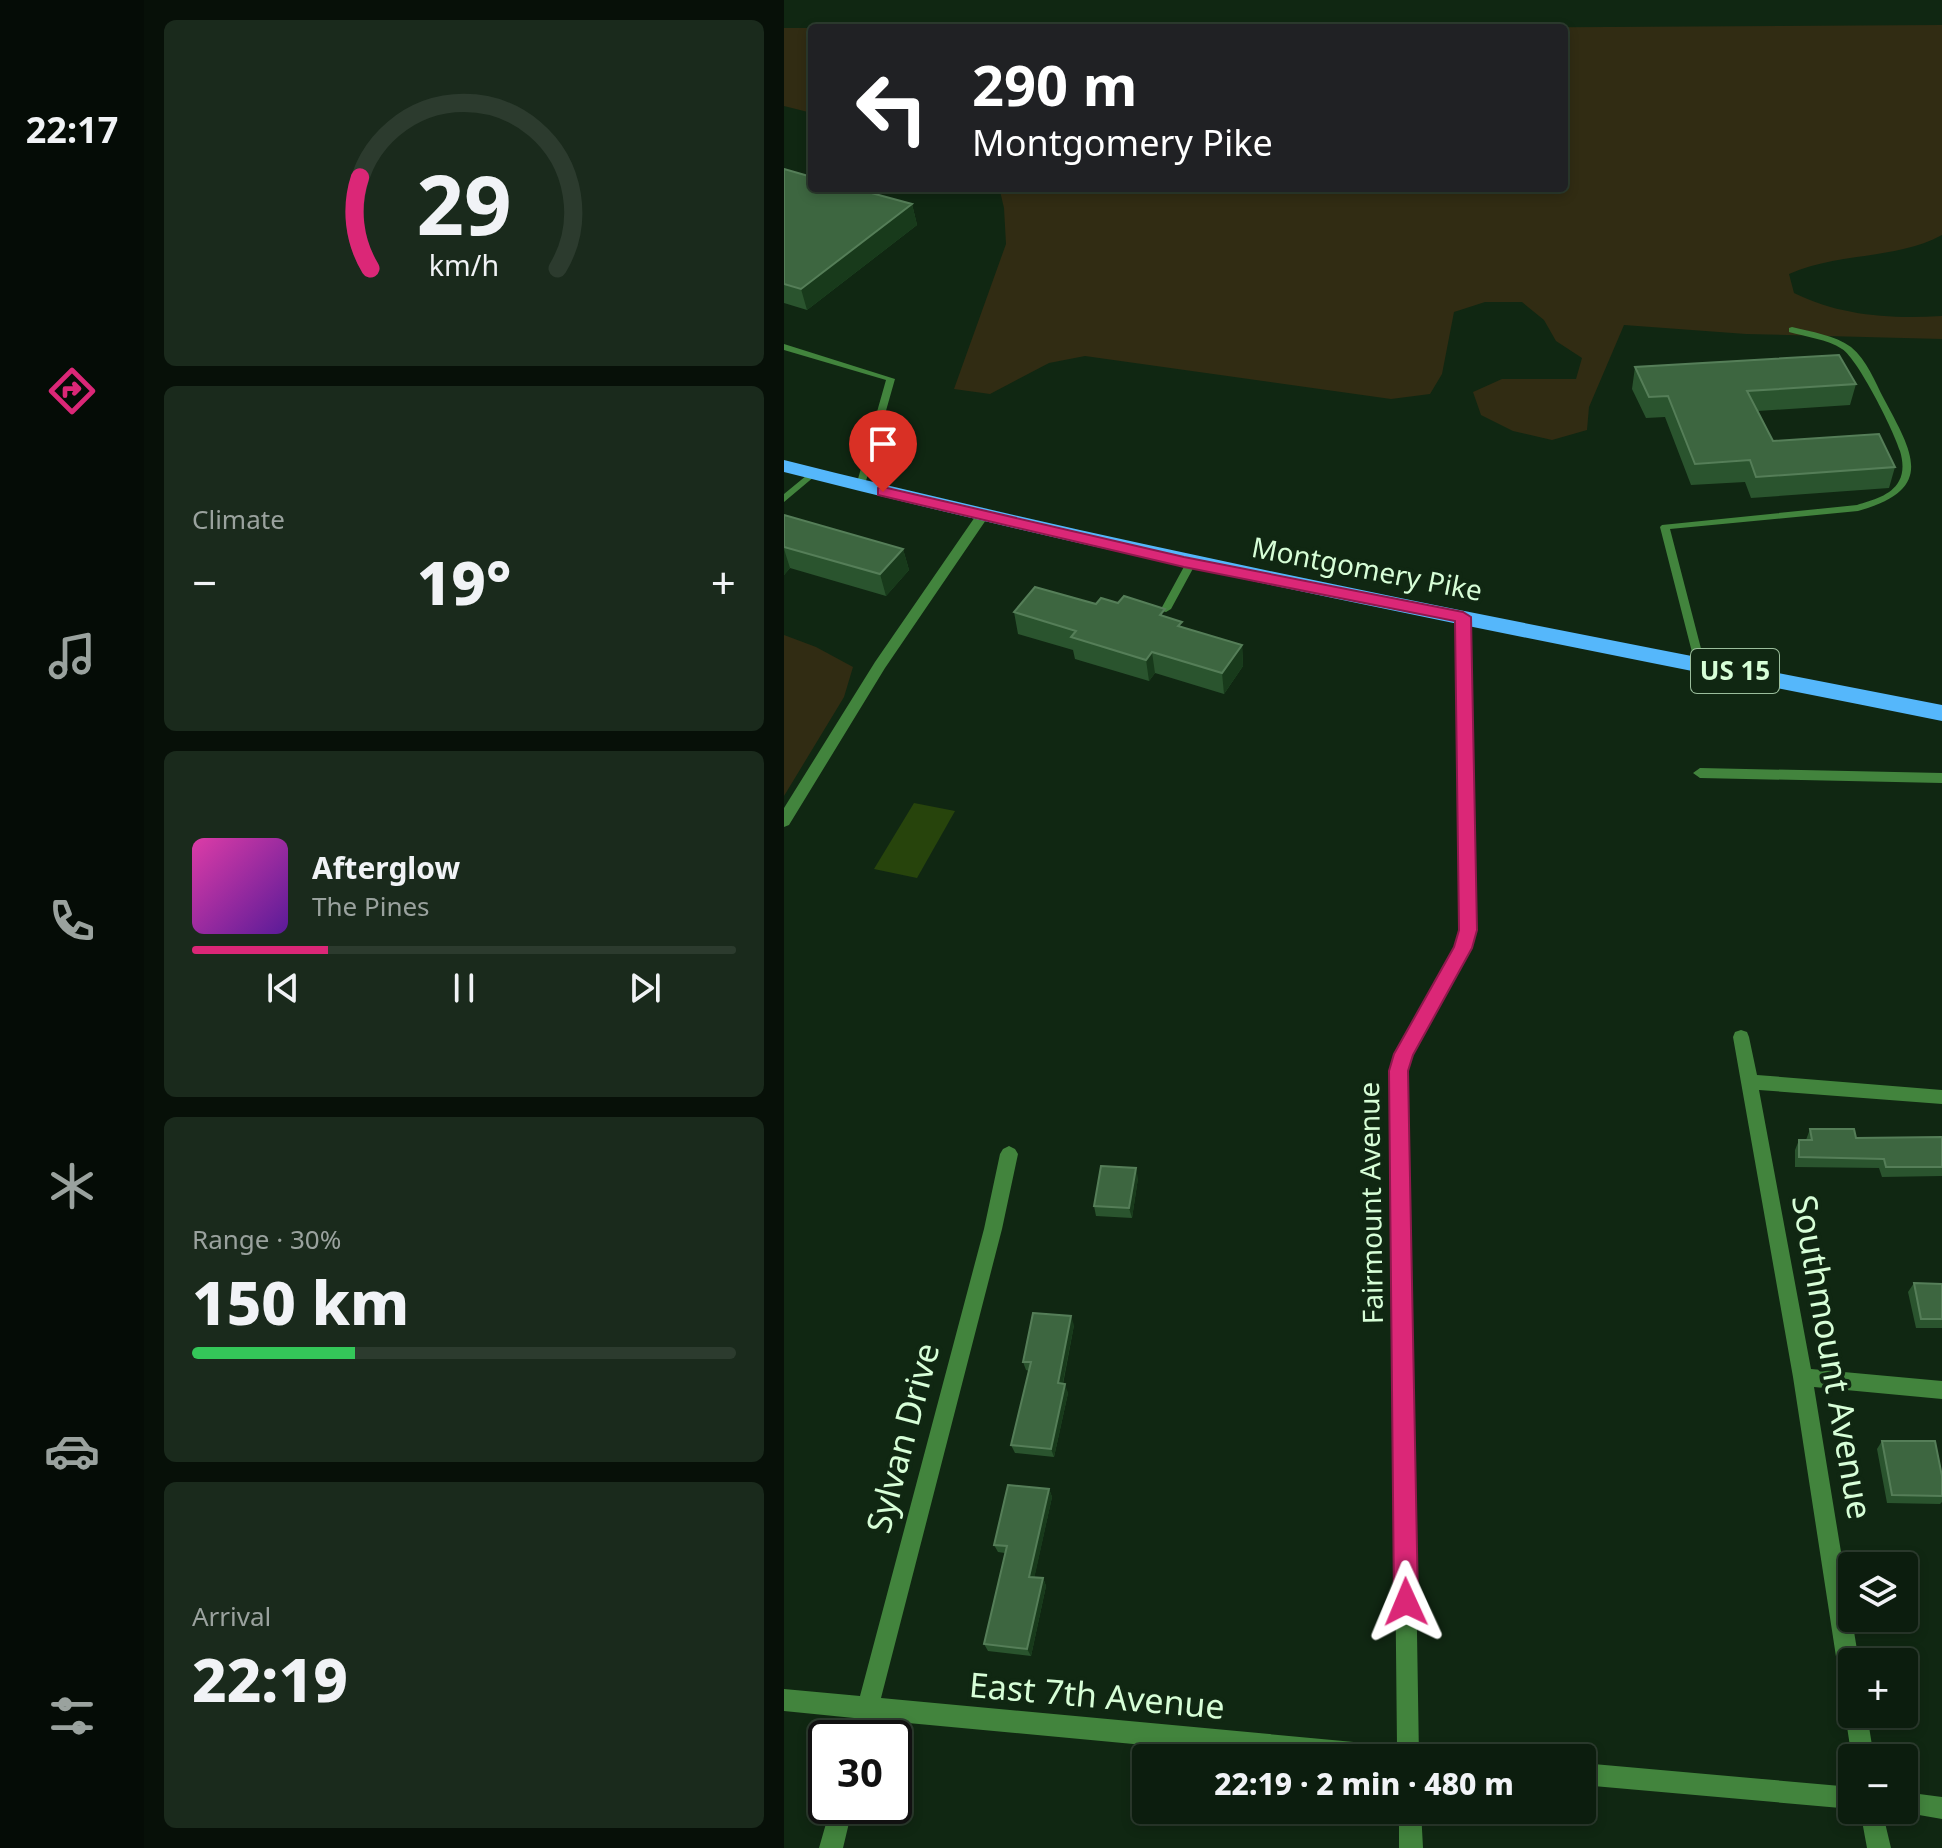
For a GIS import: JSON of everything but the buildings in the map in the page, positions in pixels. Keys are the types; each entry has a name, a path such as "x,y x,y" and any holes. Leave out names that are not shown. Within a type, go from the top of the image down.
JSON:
{"highway":[{"name":"Montgomery Pike","path":"784,466 982,517 1191,563 1942,713"}],"street":[{"path":"784,821 880,665 982,517"},
{"name":"Fairmount Avenue","path":"1406,1744 1399,1071 1403,1054 1463,948 1468,930 1463,617"},
{"path":"1700,773 1942,778"},
{"name":"Southmount Avenue","path":"1741,1037 1803,1377 1846,1648"},
{"path":"1749,1082 1942,1097"},
{"name":"Sylvan Drive","path":"865,1720 993,1229 1009,1154"},
{"path":"1803,1377 1942,1390"},
{"name":"East 7th Avenue","path":"784,1700 1252,1744"},
{"path":"1596,1775 1838,1797"},
{"path":"1918,1805 1942,1808"},
{"path":"831,1848 837,1824"},
{"path":"1410,1824 1411,1848"},
{"path":"1874,1824 1879,1848"}],"lane":[{"path":"1700,664 1665,527 1858,508 1885,501 1899,491 1906,480 1908,461 1901,438 1857,358 1832,342 1792,330"},
{"path":"784,347 891,379 861,486"},
{"path":"784,499 812,474"},
{"path":"1166,609 1191,563"}],"shaded area":[{"path":"1942,25 1942,235 1906,249 1827,262 1789,274 1794,293 1830,307 1885,316 1942,316 1942,339 1746,334 1624,325 1589,407 1587,430 1552,440 1513,431 1481,415 1473,392 1502,379 1576,379 1582,358 1556,341 1544,320 1522,302 1485,302 1454,312 1442,374 1430,394 1391,399 1085,356 1049,363 990,394 954,389 1006,244 1000,192 1568,192 1568,27"},
{"path":"784,28 808,28 808,112 784,106"},
{"path":"784,635 816,647 853,667 844,697 784,796"},
{"path":"914,803 955,811 917,878 874,869"}],"route":[{"path":"883,492 1184,562 1463,617 1468,930 1463,948 1403,1054 1399,1071 1406,1602"}]}
